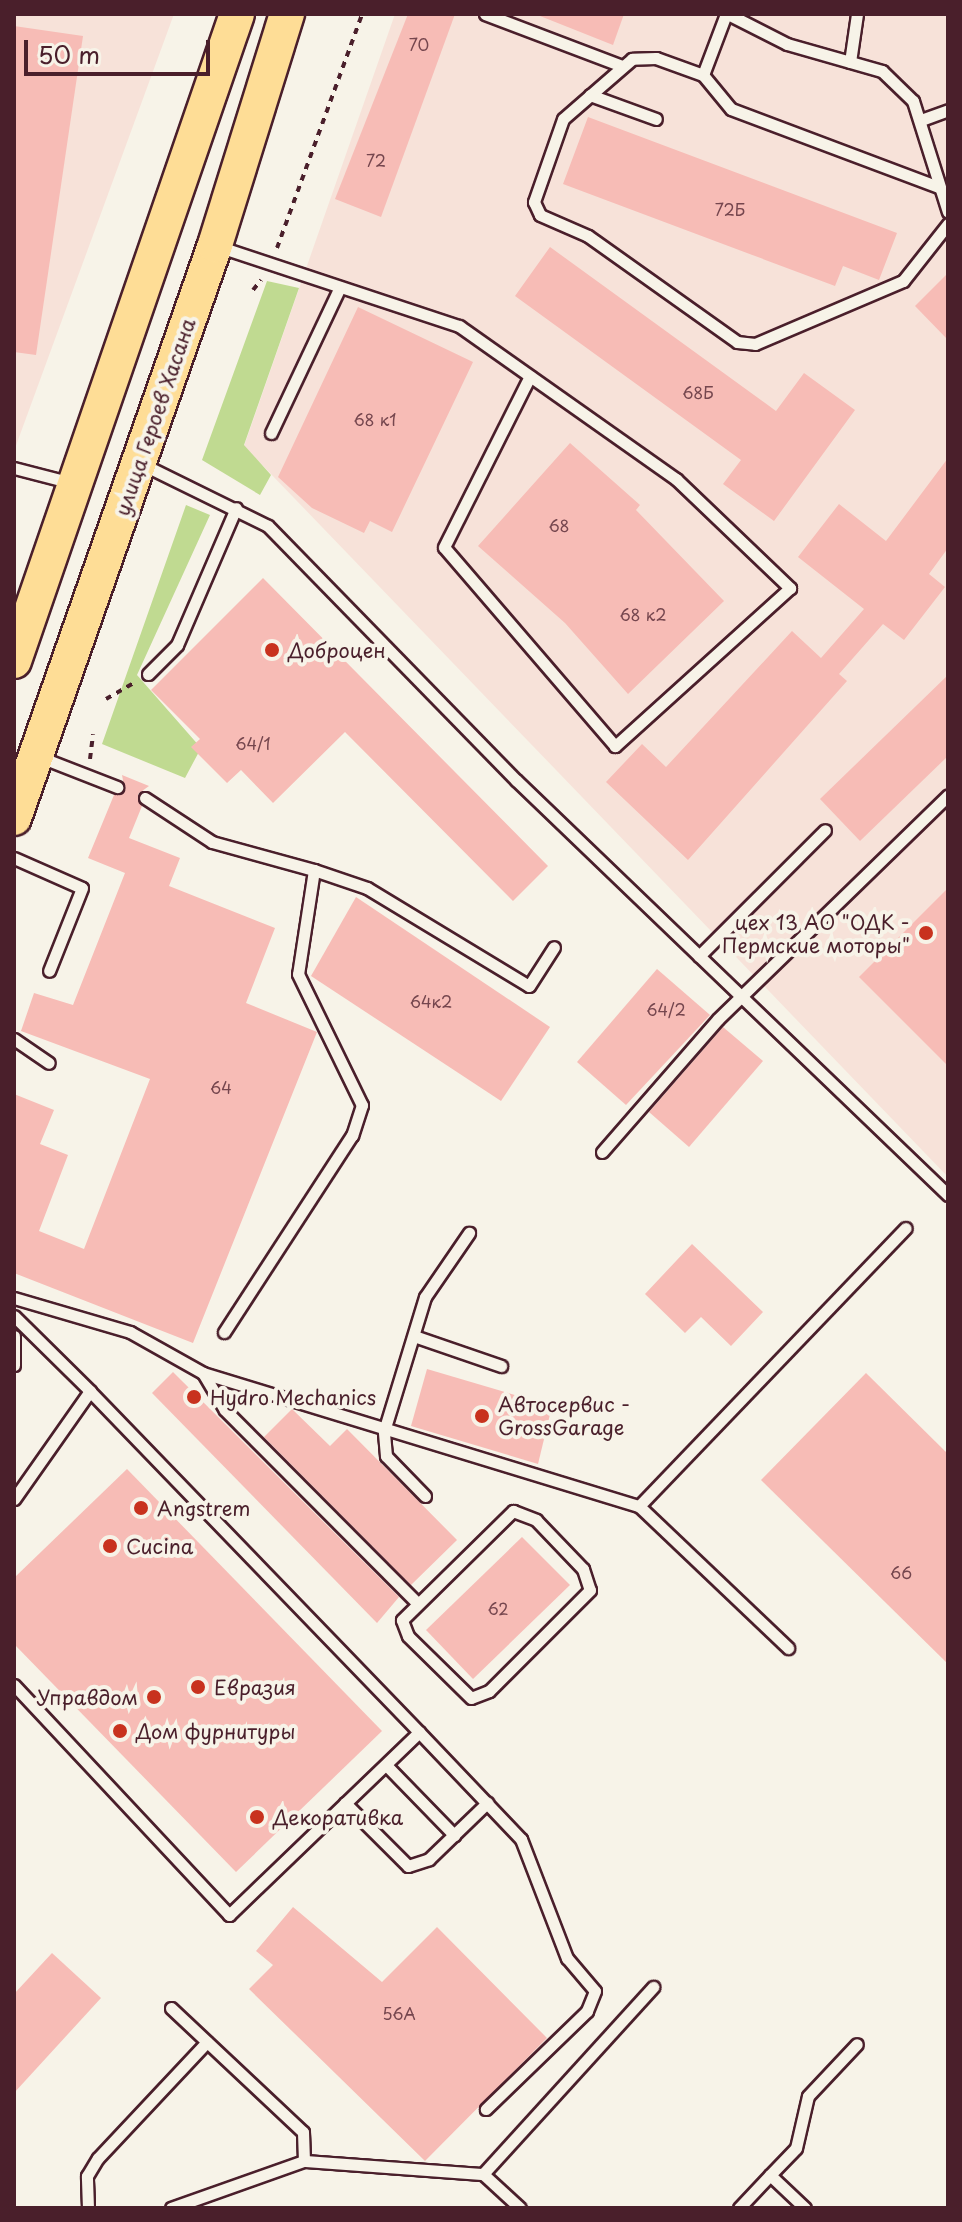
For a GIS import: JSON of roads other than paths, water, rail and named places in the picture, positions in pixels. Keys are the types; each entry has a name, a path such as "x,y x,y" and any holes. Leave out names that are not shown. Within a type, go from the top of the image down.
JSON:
{"main road":[{"path":"14,661 237,14"},
{"name":"улица Героев Хасана","path":"14,818 215,245 287,14"}],"lane":[{"path":"485,14 622,66"},
{"path":"703,75 727,14 787,44 882,71 913,101 948,212"},
{"path":"850,62 857,14"},
{"path":"939,187 731,109 703,75 642,56 622,66 563,119 534,202 540,215 588,236 737,342 773,341 903,281 948,224"},
{"path":"590,95 656,119"},
{"path":"921,120 948,110"},
{"path":"215,245 459,326 530,376 676,479 790,588 615,746 444,547 530,376"},
{"path":"271,433 340,287"},
{"path":"140,463 268,526 699,956 948,1195"},
{"path":"14,468 77,485"},
{"path":"148,674 177,645 236,508"},
{"path":"36,756 117,787"},
{"path":"602,1152 718,1019 948,795"},
{"path":"145,798 212,842 367,888 529,986 554,947"},
{"path":"699,956 825,830"},
{"path":"14,858 82,888 49,971"},
{"path":"224,1332 361,1120 362,1105 298,974 314,870"},
{"path":"14,1039 49,1063"},
{"path":"639,1506 906,1228"},
{"path":"425,1496 386,1456 384,1431 417,1337 425,1297 469,1233"},
{"path":"14,1298 130,1332 203,1373 384,1431 639,1506 788,1648"},
{"path":"14,1316 521,1839 567,1958 595,1991 587,2011 486,2109"},
{"path":"14,1336 14,1365"},
{"path":"417,1337 501,1366"},
{"path":"203,1373 225,1410 417,1603"},
{"path":"14,1499 90,1391"},
{"path":"513,1511 536,1520 591,1580 583,1599 481,1697 458,1688 402,1628 417,1603 513,1511"},
{"path":"14,1685 229,1915 419,1732"},
{"path":"386,1765 454,1835"},
{"path":"345,1803 408,1866 419,1866 487,1803"},
{"path":"483,2174 653,1987"},
{"path":"171,2008 303,2132 304,2161"},
{"path":"88,2208 87,2176 98,2158 207,2042"},
{"path":"739,2208 796,2148 808,2096 857,2044"},
{"path":"171,2208 304,2161 483,2174 520,2208"},
{"path":"770,2175 805,2208"}],"place":[{"name":"Доброцен","path":"272,650"},
{"name":"цех 13 АО \"ОДК - Пермские моторы\"","path":"926,933"},
{"name":"Hydro Mechanics","path":"194,1397"},
{"name":"Автосервис - GrossGarage","path":"482,1416"},
{"name":"Angstrem","path":"141,1508"},
{"name":"Cucina","path":"110,1546"},
{"name":"Евразия","path":"198,1687"},
{"name":"Управдом","path":"154,1697"},
{"name":"Дом фурнитуры","path":"120,1731"},
{"name":"Декоративка","path":"257,1817"}]}
